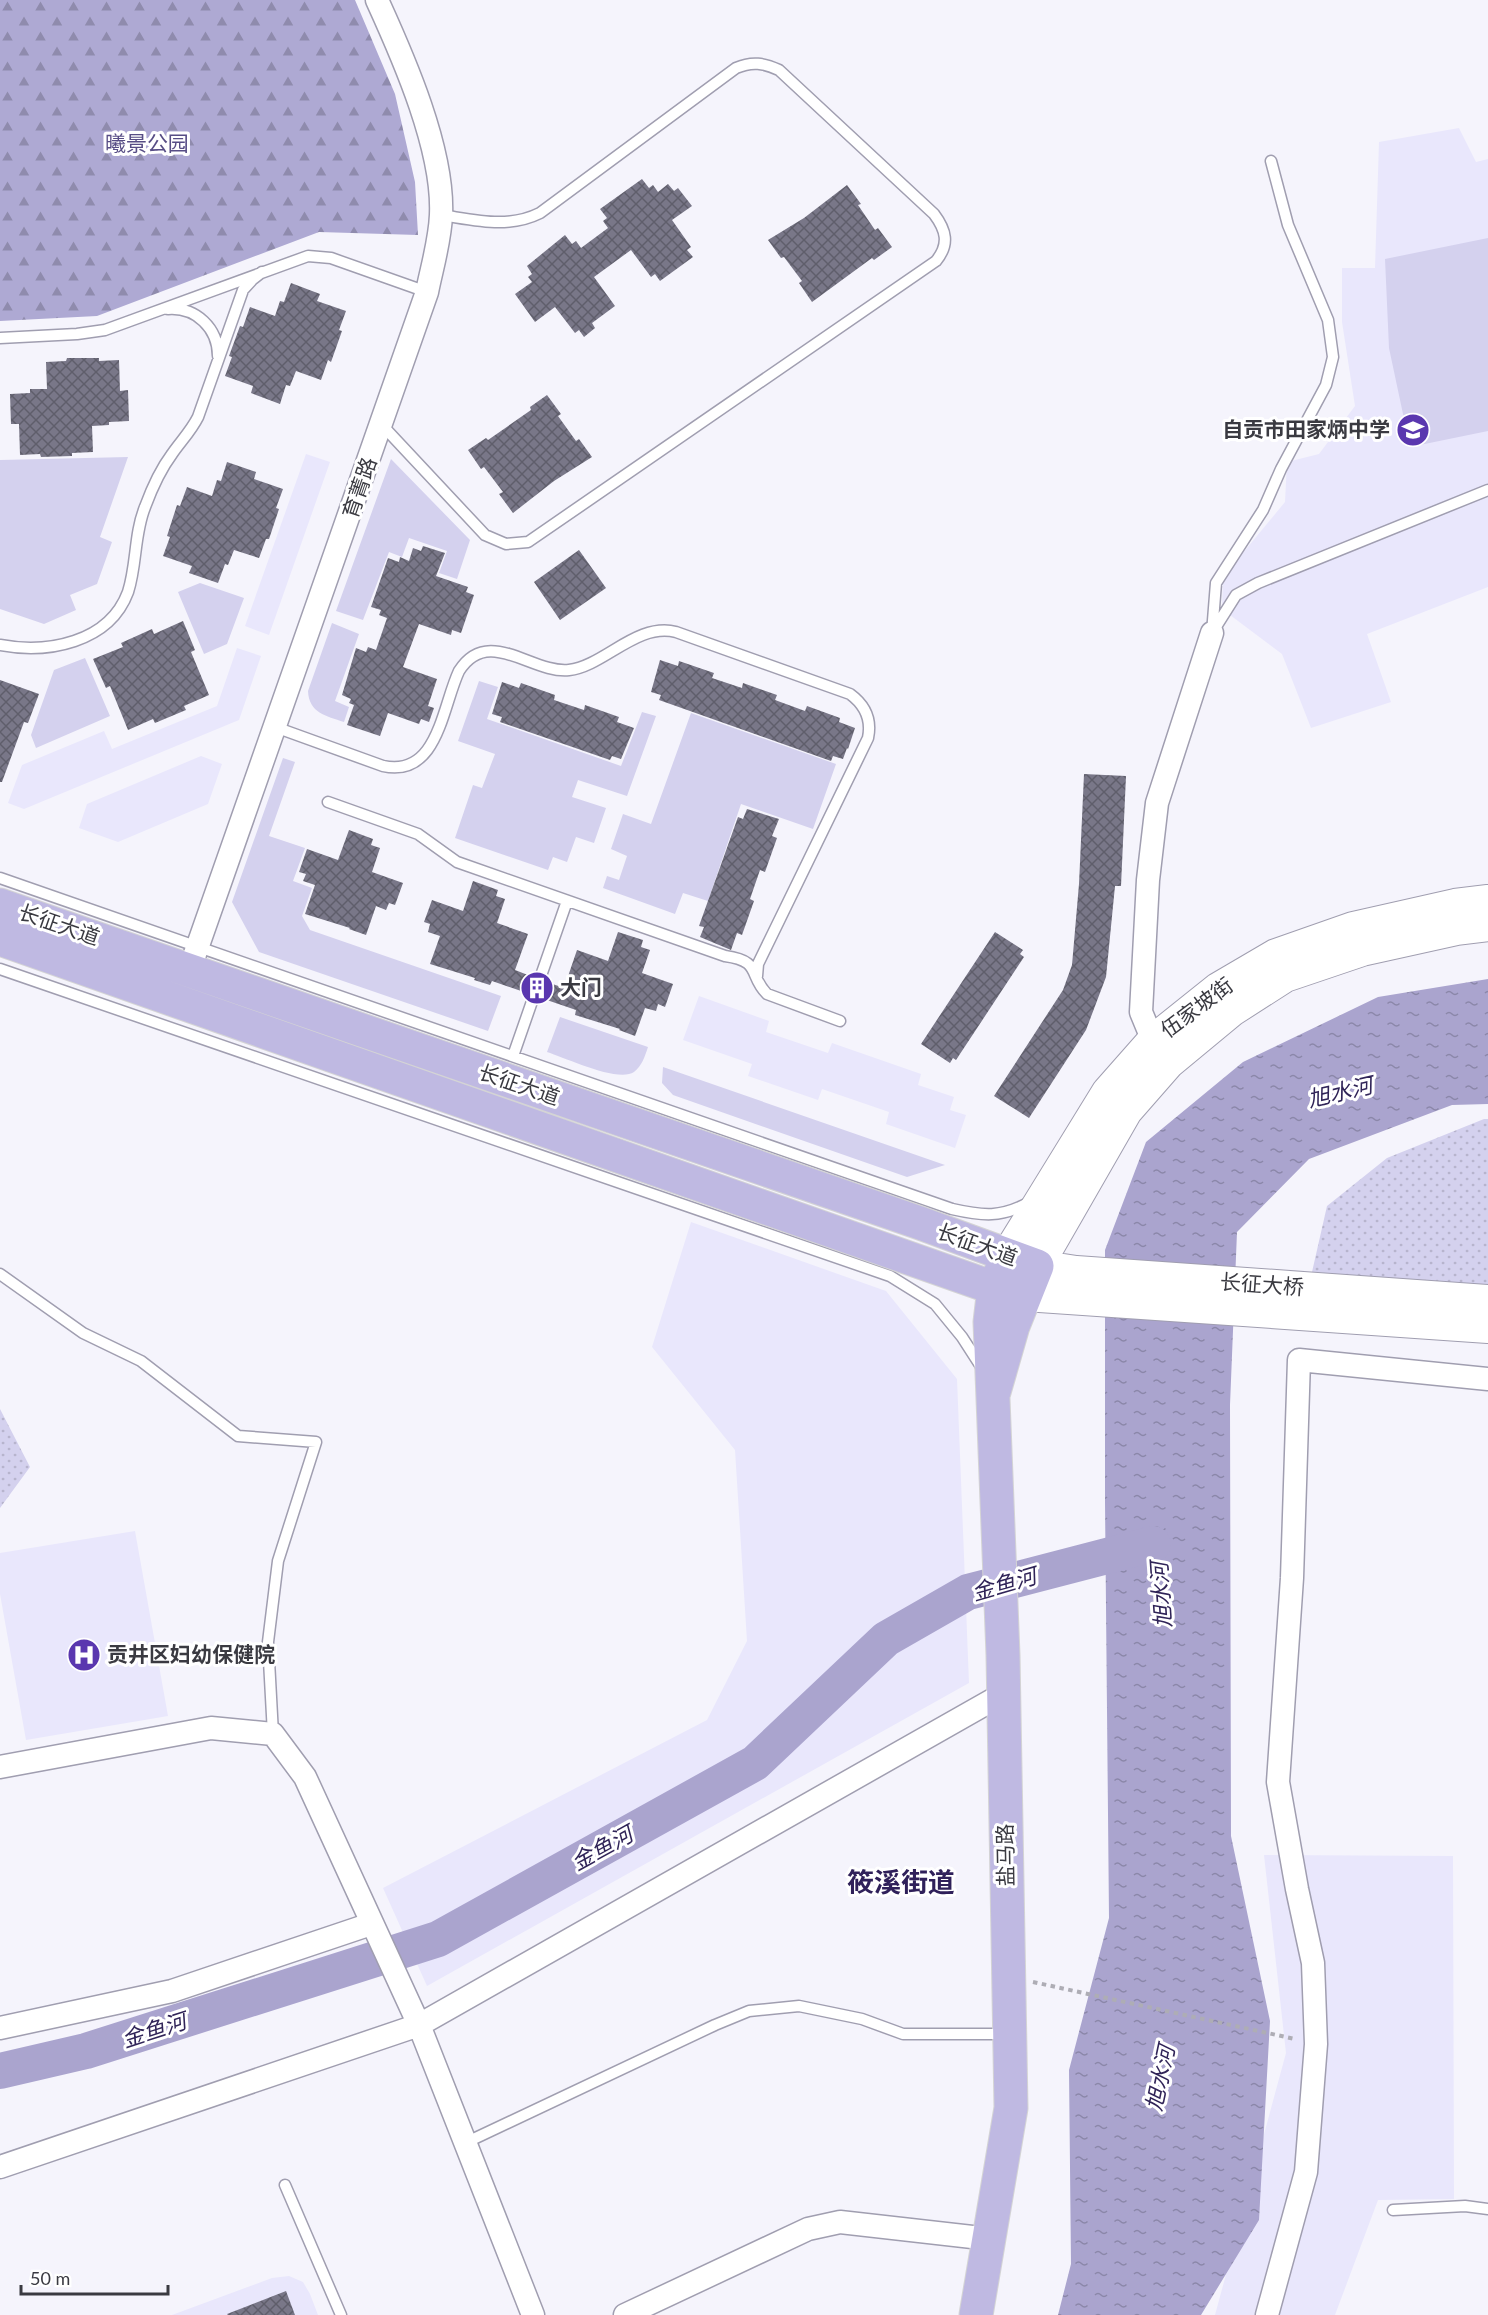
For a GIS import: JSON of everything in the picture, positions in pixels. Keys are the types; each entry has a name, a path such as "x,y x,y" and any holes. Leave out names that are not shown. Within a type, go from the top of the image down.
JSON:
{"main road":[{"name":"长征大道","path":"0,904 194,959 920,1224 1016,1276"},
{"name":"长征大道","path":"0,939 1016,1276"},
{"name":"盐马路","path":"976,2315 1011,2108 1003,1655 990,1322 1016,1276"}],"street":[{"name":"育菁路","path":"194,959 427,292 441,215 438,170 420,104 398,44 377,0"},
{"path":"1161,1052 1141,1012 1148,880 1157,804 1212,633"},
{"name":"伍家坡街","path":"1016,1276 1126,1111 1161,1052 1218,989 1276,955 1353,928 1455,904 1488,901"},
{"name":"伍家坡街","path":"1016,1276 1046,1194 1108,1092 1161,1052 1286,976 1362,950 1457,929 1488,925"},
{"name":"长征大桥","path":"1016,1276 1074,1285 1446,1311"},
{"path":"1446,1311 1488,1300"},
{"path":"1446,1311 1488,1327"},
{"path":"1267,2315 1306,2172 1316,2044 1313,1963 1278,1782 1292,1578 1299,1360 1488,1379"},
{"path":"0,2167 419,2025 1003,1694"},
{"path":"0,1767 211,1728 273,1734 305,1777 419,2025 533,2315"},
{"path":"0,2028 172,1991 371,1924"},
{"path":"625,2315 808,2229 840,2222 990,2239"}],"lane":[{"path":"382,425 485,535 506,544 528,542 936,261 942,254 946,243 942,224 934,214 779,70 759,63 736,68 540,213 513,223 441,215"},
{"path":"1212,633 1216,583 1263,510 1281,469 1326,385 1333,357 1328,320 1288,225 1271,161"},
{"path":"0,338 77,334 105,330 300,257 325,256 427,292"},
{"path":"0,645 39,648 75,641 99,629 116,613 128,592 135,545 144,509 166,462 193,426 243,290 262,272"},
{"path":"159,310 182,309 201,319 213,332 218,360"},
{"path":"1212,633 1236,595 1258,582 1488,490"},
{"path":"275,727 383,766 391,768 405,766 420,759 429,749 456,677 463,664 477,654 500,652 551,669 568,670 582,666 646,634 660,630 676,632 843,691 860,702 867,714 870,725 868,738 758,964 757,976"},
{"path":"328,802 418,834 457,862 725,956 753,954 771,938"},
{"path":"0,878 194,959 513,1056 951,1209 983,1216 1012,1212 1046,1194"},
{"path":"513,1056 567,901"},
{"path":"735,957 747,962 763,990 773,998 840,1021"},
{"path":"0,969 890,1276 935,1304 979,1363 994,1392"},
{"path":"0,1274 84,1333 141,1361 238,1436 316,1442 278,1561 268,1642 273,1734"},
{"path":"465,2143 749,2011 799,2006 862,2019 903,2034 1010,2034"},
{"path":"285,2185 341,2315"},
{"path":"1393,2210 1465,2206 1488,2209"}],"path":[{"path":"1008,1976 1316,2044"}],"shaded area":[{"name":"自贡市田家炳中学","path":"1459,128 1476,162 1488,159 1488,587 1367,634 1391,702 1311,728 1282,654 1222,609 1223,577 1285,502 1287,462 1319,454 1355,406 1342,322 1342,268 1375,268 1379,142"},
{"path":"1488,238 1488,431 1410,447 1389,348 1385,259"},
{"path":"306,454 330,462 269,635 245,626"},
{"path":"128,457 100,537 112,542 97,584 70,595 76,610 44,624 0,609 0,460"},
{"path":"391,459 470,540 457,579 439,573 447,551 409,538 402,557 389,552 363,620 336,611"},
{"path":"200,583 244,598 227,644 204,654 178,592"},
{"path":"332,623 359,634 335,701 349,707 344,722 315,709 308,691"},
{"path":"237,648 261,656 239,720 24,809 8,803 22,765 104,731 112,749 217,706"},
{"path":"85,658 110,716 36,748 31,735 54,670"},
{"path":"479,681 498,687 487,719 621,766 642,712 656,716 627,796 578,780 572,797 606,808 594,843 576,837 567,862 553,857 548,870 455,838 473,785 482,788 495,754 458,741"},
{"path":"691,713 836,764 813,829 741,804 708,901 683,893 675,914 603,888 607,876 619,880 627,856 611,849 623,814 651,824"},
{"path":"201,756 222,764 208,804 118,842 79,828 87,804"},
{"path":"283,758 295,762 269,836 305,848 293,881 312,888 302,916 310,930 501,996 488,1031 259,952 232,902"},
{"path":"699,996 769,1021 766,1032 828,1053 832,1043 921,1074 918,1085 954,1097 950,1110 966,1115 955,1148 886,1124 889,1112 822,1089 818,1100 748,1076 752,1064 683,1040"},
{"path":"560,1017 648,1047 641,1064 634,1072 626,1075 616,1074 547,1052"},
{"path":"663,1067 945,1165 907,1177 673,1095 662,1083"},
{"path":"1488,1119 1488,1287 1312,1272 1327,1206 1387,1158"},
{"path":"691,1222 886,1291 957,1379 969,1683 427,1986 383,1888 707,1720 747,1641 735,1450 652,1347"},
{"path":"0,1409 30,1467 0,1508"},
{"name":"贡井区妇幼保健院","path":"135,1531 168,1716 26,1740 0,1594 0,1553"},
{"path":"1264,1855 1453,1856 1454,2199 1378,2200 1335,2315 1215,2315 1286,2053"},
{"path":"289,2276 303,2282 318,2315 172,2315 272,2278"}],"green space":[{"name":"曦景公园","path":"0,0 355,0 395,94 415,182 418,235 319,232 97,316 0,321"}],"water":[{"name":"旭水河","path":"1488,979 1488,1104 1452,1105 1309,1159 1237,1232 1230,1405 1231,1836 1270,2021 1259,2220 1201,2315 1058,2315 1071,2264 1069,2070 1109,1918 1105,1250 1146,1142 1243,1062 1378,997"}],"building":[{"path":"642,179 649,188 653,185 658,192 668,184 674,191 678,188 692,206 672,220 691,247 687,250 693,257 660,281 655,274 651,277 631,250 594,277 615,306 592,323 595,328 584,337 579,330 575,333 555,307 535,322 515,294 532,282 528,277 532,274 527,266 565,235 572,244 576,241 581,248 608,228 603,221 607,218 600,209"},
{"path":"847,185 861,204 858,205 875,230 878,228 892,247 874,260 872,258 812,302 799,283 802,281 768,240 804,218"},
{"path":"291,283 320,294 317,301 346,311 339,330 342,331 331,362 328,360 321,380 296,371 290,386 286,385 280,404 251,393 253,386 225,376 232,357 229,356 250,307 275,316 280,301 284,302"},
{"path":"67,358 119,360 120,391 128,390 129,421 92,426 93,452 72,453 72,456 20,455 19,424 11,424 10,394 30,393 30,389 47,389 46,362 66,361"},
{"path":"547,395 561,414 558,416 576,441 579,439 592,457 554,481 513,513 499,494 503,492 484,467 481,469 468,450 486,438 488,440 531,410 530,407"},
{"path":"227,462 256,472 254,479 283,489 269,539 266,539 259,558 234,550 228,565 225,564 218,583 189,573 192,566 163,556 177,505 180,506 187,487 212,496 217,480 221,481"},
{"path":"423,546 445,553 436,576 468,587 466,592 474,595 461,633 452,630 451,635 419,624 403,667 437,679 428,706 434,708 429,722 421,719 419,724 388,713 380,736 347,725 354,705 349,703 351,699 342,695 356,648 366,652 368,647 376,650 387,618 379,615 381,610 371,607 388,558 399,562 400,557 409,561 413,548 421,551"},
{"path":"579,550 606,588 560,620 534,582"},
{"path":"183,621 195,650 191,652 209,695 184,706 186,710 155,723 153,719 128,730 110,686 106,688 93,659 123,647 121,643 152,629 154,634"},
{"path":"660,660 678,666 679,661 714,673 712,678 742,688 743,683 777,695 775,700 805,711 807,706 840,718 839,722 855,728 843,759 833,756 831,761 659,700 661,695 651,692"},
{"path":"0,680 39,694 28,723 24,722 2,782 0,782"},
{"path":"502,682 519,688 521,683 555,695 554,700 584,710 585,705 619,717 617,722 634,728 621,759 612,756 610,760 500,722 502,717 492,714"},
{"path":"1084,774 1126,776 1121,886 1115,886 1106,977 1086,1030 1029,1118 994,1096 1063,990 1072,965 1079,884"},
{"path":"747,809 779,819 772,836 777,838 765,872 760,870 750,899 754,901 742,935 737,933 731,950 700,937 704,927 699,926 738,817 743,819"},
{"path":"349,830 373,839 371,845 380,848 372,872 403,883 395,905 389,903 386,910 376,906 366,935 305,914 315,885 303,881 306,874 299,872 307,849 338,860"},
{"path":"473,881 498,890 496,896 505,899 497,923 528,934 515,970 533,977 527,993 492,981 490,985 430,964 440,936 428,932 430,924 424,922 432,900 463,911"},
{"path":"618,932 643,940 641,947 650,950 642,973 673,984 665,1007 658,1004 656,1011 645,1008 635,1036 575,1015 576,1010 541,998 547,982 564,988 577,950 608,961"},
{"path":"995,932 1023,950 1020,954 1024,957 956,1060 953,1058 950,1063 921,1044"},
{"path":"286,2291 295,2315 227,2314"}],"waterway":[{"name":"金鱼河","path":"0,2071 86,2051 438,1939 755,1763 886,1639 968,1592 1153,1544"}],"place":[{"name":"自贡市田家炳中学","path":"1413,430"},
{"name":"大门","path":"537,988"},
{"name":"贡井区妇幼保健院","path":"84,1655"}],"district":[{"name":"筱溪街道","path":"901,1883"}]}
